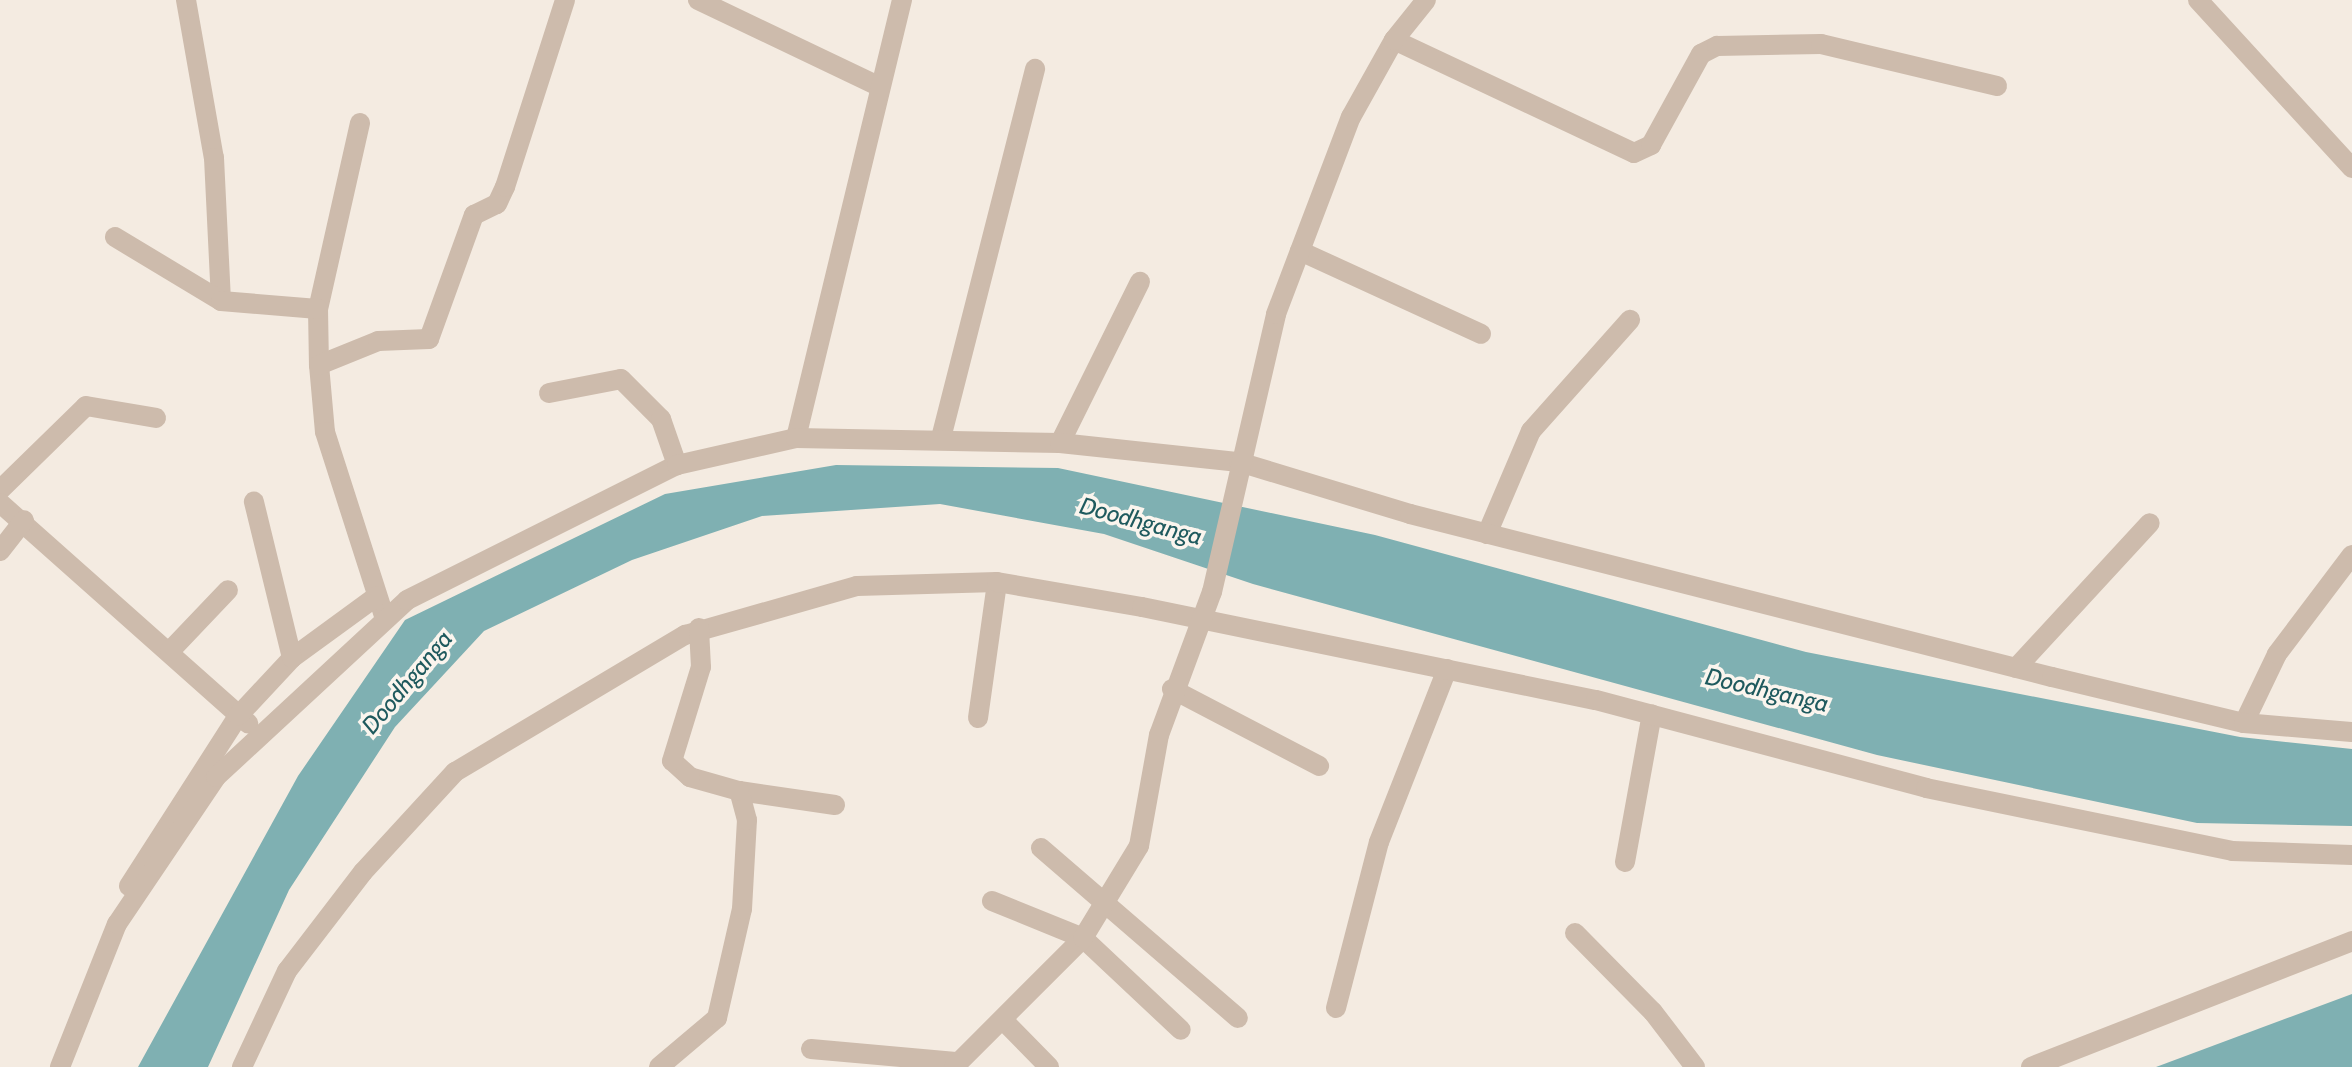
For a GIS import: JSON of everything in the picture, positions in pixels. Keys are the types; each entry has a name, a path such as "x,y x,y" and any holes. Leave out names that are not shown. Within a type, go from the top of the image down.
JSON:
{"street":[{"path":"186,0 214,158 221,301"},
{"path":"319,365 378,341 421,345 429,339 474,215 497,204 505,187 565,0"},
{"path":"698,0 880,87"},
{"path":"796,438 902,0"},
{"path":"811,1049 956,1065 1005,1022 1083,938 1108,899 1139,846 1172,689 1203,622 1212,592 1237,471 1276,314 1351,117 1394,40 1426,0"},
{"path":"2198,0 2352,168"},
{"path":"1394,40 1634,153 1651,145 1697,60 1717,46 1821,44 1997,86"},
{"path":"941,438 1035,69"},
{"path":"360,123 318,309 319,365 325,432 385,619"},
{"path":"115,237 221,301 318,309"},
{"path":"1300,251 1481,334"},
{"path":"1060,443 1140,282"},
{"path":"1487,534 1531,431 1630,320"},
{"path":"549,393 621,379 661,419 677,465"},
{"path":"0,490 86,406 156,418"},
{"path":"117,924 216,777 259,731 385,619 420,592 677,465 796,438 941,438 1060,443 1237,471 2244,723 2352,732"},
{"path":"254,502 292,658"},
{"path":"0,503 24,520 238,716 259,731"},
{"path":"0,551 24,520"},
{"path":"2016,668 2150,523"},
{"path":"2244,723 2277,654 2352,555"},
{"path":"978,718 997,582"},
{"path":"242,1067 287,971 363,872 455,772 699,628 857,586 997,582 1447,669 1652,714 1926,788 2232,851 2352,855"},
{"path":"170,651 228,590"},
{"path":"60,1067 117,924 128,887 161,828 238,716 292,658 377,596"},
{"path":"699,628 701,667 672,761 690,777 739,791 835,805"},
{"path":"1336,1008 1379,842 1447,669"},
{"path":"1172,689 1319,766"},
{"path":"1625,862 1652,714"},
{"path":"659,1067 717,1018 725,996 742,909 747,820 739,791"},
{"path":"1041,848 1108,899 1238,1018"},
{"path":"992,901 1083,938 1181,1030"},
{"path":"1575,933 1653,1012 1695,1067"},
{"path":"2031,1067 2352,941"},
{"path":"1005,1022 1049,1067"}],"water":[{"name":"Doodhganga","path":"836,465 1058,468 1375,535 1806,652 2240,737 2352,749 2352,826 2197,823 1877,755 1253,584 1104,534 940,504 762,516 632,560 484,631 395,727 289,890 208,1067 138,1067 298,776 405,620 665,494"},
{"path":"2352,994 2352,1067 2156,1067"}]}
